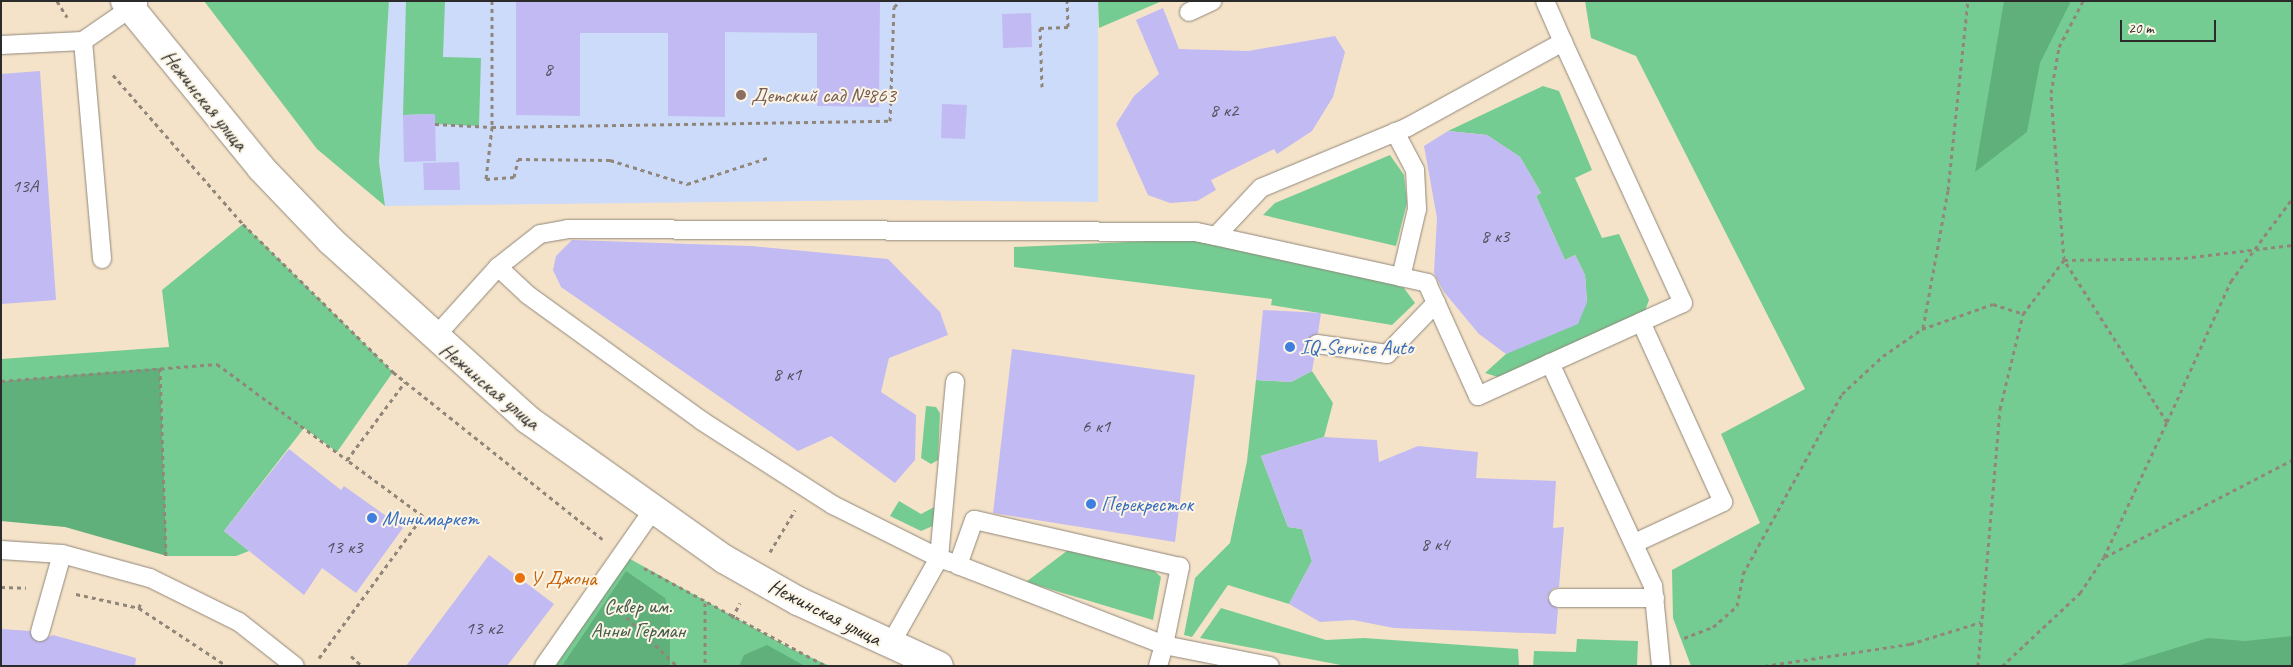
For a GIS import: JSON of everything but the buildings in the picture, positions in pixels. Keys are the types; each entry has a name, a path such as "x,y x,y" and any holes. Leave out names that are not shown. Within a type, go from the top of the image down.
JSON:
{"street":[{"name":"Нежинская улица","path":"132,4 261,168 434,338 527,420 653,510 748,572 890,645 939,666"}],"lane":[{"path":"1189,12 1213,1"},
{"path":"1196,232 1427,282 1478,396 1684,303 1545,1"},
{"path":"1,45 83,41 132,4"},
{"path":"83,41 102,259"},
{"path":"434,338 498,267 540,234 567,229 1196,232 1216,236 1262,188 1396,132 1563,42"},
{"path":"1396,132 1415,170 1417,209 1401,277"},
{"path":"498,267 528,296 702,420 833,504 939,558 1164,645 1270,666"},
{"path":"1316,344 1387,354 1436,303"},
{"path":"1637,542 1722,502 1641,322"},
{"path":"1550,363 1637,542 1655,598 1661,640 1661,666"},
{"path":"890,645 939,558 955,382"},
{"path":"544,666 653,510"},
{"path":"958,565 974,520 1180,567 1158,666"},
{"path":"1,550 62,554 150,578 239,622 295,666"},
{"path":"40,632 62,554"},
{"path":"1558,598 1655,598"}],"path":[{"path":"57,1 83,41 243,224 404,382 623,555 705,603 826,666"},
{"path":"492,1 492,127 486,179 514,177 518,159 610,160 687,184 767,158"},
{"path":"435,124 492,127 890,120 894,8 900,1"},
{"path":"1042,88 1040,28 1068,27 1067,1"},
{"path":"1922,329 1948,190 1968,1"},
{"path":"2083,1 2060,47 2051,93 2064,260 2167,422"},
{"path":"2002,666 2080,593 2104,557 2231,281 2292,199"},
{"path":"2064,260 2184,258 2292,245"},
{"path":"1978,666 2000,409 2023,314 2064,260"},
{"path":"1661,640 1681,639 1712,627 1737,606 1743,574 1842,394 1883,356 1922,329 1993,304 2023,314"},
{"path":"1,381 218,364 423,516 313,666"},
{"path":"139,608 150,578 167,556 160,368"},
{"path":"347,460 404,382"},
{"path":"2104,557 2292,460"},
{"path":"1,587 52,589 139,608 227,666"},
{"path":"598,590 677,666"},
{"path":"705,603 705,666"},
{"path":"1764,666 1910,644 1981,622"},
{"path":"351,656 362,666"}],"shaded area":[{"name":"Детский сад №863","path":"389,1 1098,1 1098,202 883,200 385,206 379,162"}],"green space":[{"path":"204,1 389,1 379,162 385,206 317,149"},
{"path":"406,1 445,1 443,57 481,58 479,126 435,124 435,114 403,115"},
{"path":"1098,1 1162,1 1099,28"},
{"path":"1585,1 2292,1 2292,666 1691,666 1673,618 1672,570 1760,523 1721,434 1805,389 1636,56 1591,38"},
{"path":"2004,1 2071,1 2040,63 2027,132 1975,172"},
{"path":"1543,86 1559,91 1592,170 1575,178 1602,238 1619,234 1649,300 1641,322 1511,381 1485,373 1506,354 1587,302 1585,275 1575,255 1565,260 1536,196 1541,193 1520,157 1487,135 1448,131"},
{"path":"1390,155 1404,175 1407,203 1396,246 1263,215 1275,203"},
{"path":"243,224 393,372 337,452 304,428 224,531 249,551 236,556 167,556 160,369 1,381 1,359 169,347 162,290"},
{"path":"1196,239 1383,278 1404,288 1415,303 1392,325 1271,305 1272,299 1014,267 1014,247"},
{"path":"160,368 167,556 65,527 1,521 1,381"},
{"path":"1312,371 1333,403 1324,437 1261,456 1288,527 1302,529 1312,561 1289,604 1228,585 1192,637 1184,635 1195,578 1230,543 1247,461 1256,380 1291,382"},
{"path":"926,406 936,407 940,413 938,460 931,464 921,458"},
{"path":"899,501 921,514 938,505 935,525 921,531 890,516"},
{"path":"1068,550 1149,566 1161,577 1153,620 1026,582"},
{"name":"Сквер им. Анны Герман","path":"623,555 790,648 830,666 549,666"},
{"path":"626,571 665,598 670,613 670,666 562,666"},
{"path":"1221,608 1326,640 1364,638 1518,649 1519,666 1346,666 1200,638"},
{"path":"2292,636 2292,666 2117,666 2208,638 2245,641"},
{"path":"1577,639 1638,641 1637,666 1533,666 1534,651 1576,652"},
{"path":"767,645 805,666 739,666 744,655"}],"place":[{"name":"Детский сад №863","path":"741,95"},
{"name":"IQ-Service Auto","path":"1290,347"},
{"name":"Перекресток","path":"1091,504"},
{"name":"Минимаркет","path":"372,518"},
{"name":"У Джона","path":"520,578"}]}
